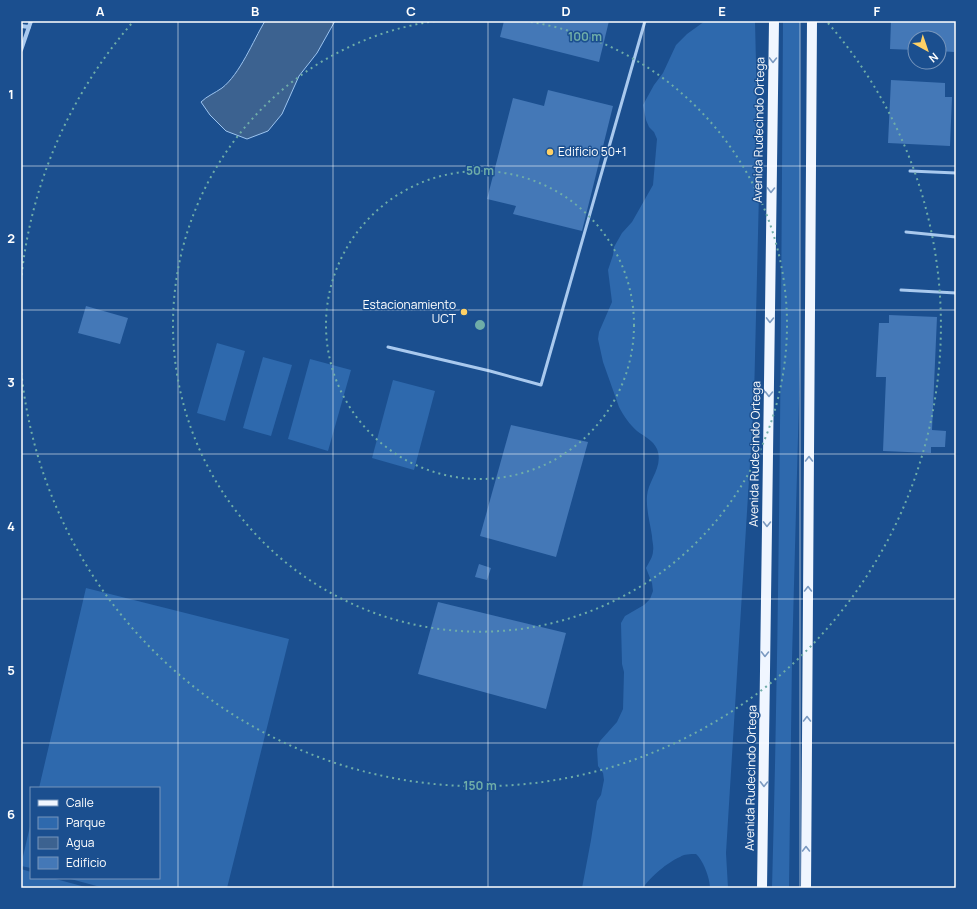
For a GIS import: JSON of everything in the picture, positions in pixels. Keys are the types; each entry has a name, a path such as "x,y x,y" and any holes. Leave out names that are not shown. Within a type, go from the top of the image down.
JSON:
{"main road":[{"name":"Avenida Rudecindo Ortega","path":"762,888 774,21"},
{"path":"806,888 812,21"}],"street":[{"path":"21,50 31,21"},
{"path":"21,26 29,27"}],"lane":[{"path":"388,347 541,385 645,21"},
{"path":"910,171 956,173"},
{"path":"906,232 956,237"},
{"path":"901,290 956,294"}],"green space":[{"path":"705,21 755,21 759,193 754,398 726,853 728,888 710,888 709,879 701,860 696,854 689,854 683,855 670,862 643,888 582,888 597,801 601,795 604,780 603,773 598,766 597,749 600,741 617,722 623,709 624,672 622,664 621,623 625,616 644,605 650,599 653,591 652,583 646,568 653,553 647,496 659,462 659,456 655,446 632,426 619,407 603,362 598,339 599,332 612,302 608,270 614,247 622,233 632,222 653,185 657,139 646,120 643,105 654,85 663,73 676,45 687,34"},
{"path":"783,21 800,21 800,362 792,659 789,888 772,888 775,780 781,346"},
{"path":"217,343 245,351 225,421 197,413"},
{"path":"263,357 292,365 271,436 243,428"},
{"path":"310,359 351,370 328,451 288,439"},
{"path":"393,380 435,391 414,470 372,458"},
{"path":"86,588 289,639 227,888 104,888 71,879 160,879 160,787 39,787"},
{"path":"30,826 30,868 21,865"},
{"path":"21,869 30,872 30,879 56,879 89,888 21,888"}],"water":[{"path":"265,21 335,21 317,53 299,76 282,114 268,131 247,139 226,131 210,115 201,102 229,82 246,57"}],"building":[{"path":"504,21 609,21 599,62 500,37"},
{"path":"891,21 955,21 954,52 947,52 947,30 907,30 907,50 890,49"},
{"path":"891,80 945,83 945,97 952,97 950,146 888,143"},
{"name":"Edificio 50+1","path":"548,90 613,106 582,231 513,214 516,206 487,199 513,98 544,106"},
{"path":"86,306 128,318 120,344 78,333"},
{"path":"889,315 937,317 932,430 946,431 945,447 931,447 931,453 883,451 886,377 876,377 879,323 889,323"},
{"path":"511,425 588,442 556,557 480,536"},
{"path":"479,564 491,568 487,580 475,577"},
{"path":"438,602 566,633 546,709 418,674"}],"place":[{"name":"Edificio 50+1","path":"550,152"},
{"name":"Estacionamiento UCT","path":"464,312"}]}
